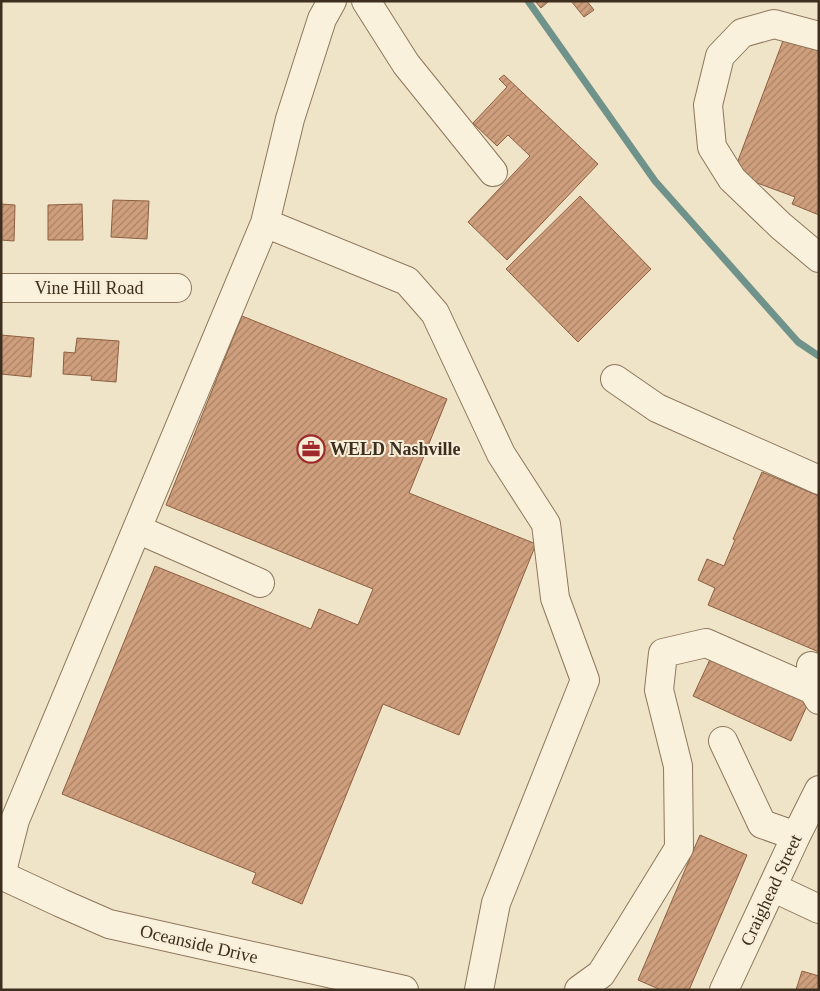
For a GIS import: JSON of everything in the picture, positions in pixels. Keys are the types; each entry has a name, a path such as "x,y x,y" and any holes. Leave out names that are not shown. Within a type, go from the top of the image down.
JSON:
{"street":[{"path":"1,875 15,820 265,223 290,119 322,19 332,1"},
{"path":"366,1 406,64 493,172"},
{"path":"819,36 774,24 742,33 720,56 708,105 712,147 732,179 781,226 819,258"},
{"path":"265,223 407,281 435,313 501,454 546,524 555,598 585,680 496,903 479,990"},
{"name":"Vine Hill Road","path":"1,288 177,288"},
{"path":"615,379 658,408 819,480"},
{"path":"137,529 260,583"},
{"path":"579,990 601,974 679,848 678,766 659,690 663,653 706,643 813,690 819,700"},
{"path":"723,741 762,824 796,836"},
{"name":"Craighead Street","path":"724,990 819,790"},
{"name":"Oceanside Drive","path":"1,875 109,924 404,990"},
{"path":"772,887 819,909"}],"building":[{"path":"535,1 549,1 541,8"},
{"path":"571,1 587,1 594,10 584,17"},
{"path":"784,38 819,51 819,215 792,204 795,197 733,174"},
{"path":"504,75 598,164 507,260 468,222 530,156 508,135 497,146 473,123 507,87 499,79"},
{"path":"580,196 651,269 578,342 506,269"},
{"path":"113,200 149,201 147,239 111,237"},
{"path":"1,204 15,205 14,241 1,240"},
{"path":"82,204 83,240 48,240 48,205"},
{"path":"242,316 447,399 409,493 536,544 459,735 383,704 302,904 252,883 256,873 62,794 155,566 311,629 319,609 358,625 373,589 166,505"},
{"path":"1,335 34,338 31,377 1,374"},
{"path":"77,338 119,341 116,382 91,380 92,376 63,374 64,352 75,353"},
{"path":"762,472 819,496 819,652 708,605 715,588 698,580 707,559 724,566 735,540 733,539"},
{"path":"713,653 811,697 791,741 693,696"},
{"path":"700,835 747,855 689,990 661,990 638,980"},
{"path":"802,971 819,976 819,990 796,990"}],"waterway":[{"path":"528,1 655,181 798,342 819,356"}],"place":[{"name":"WELD Nashville","path":"311,449"}]}
